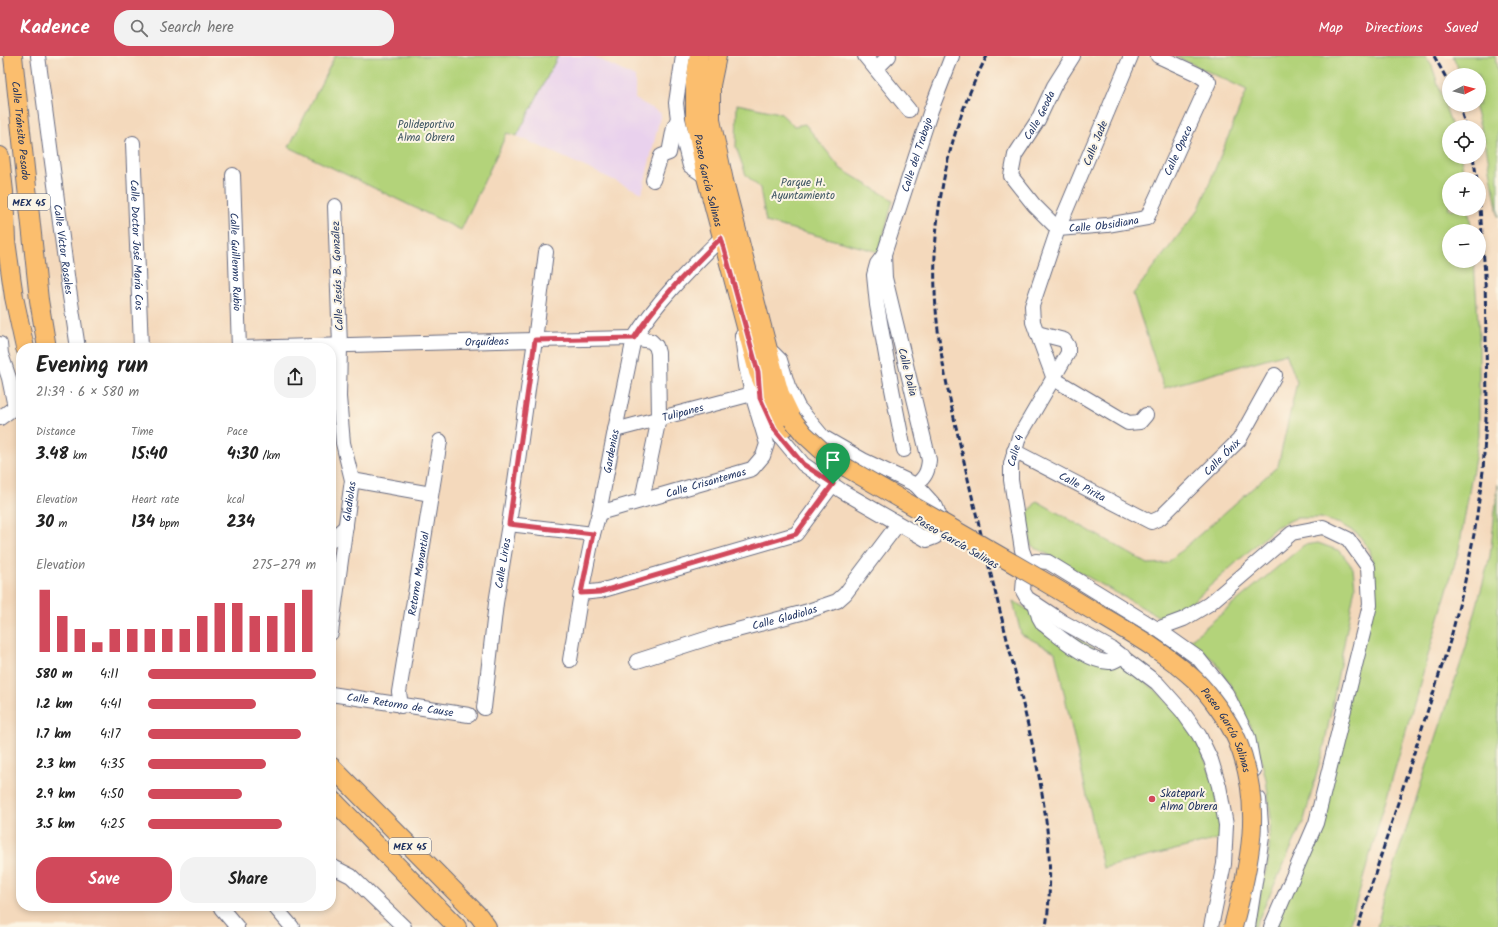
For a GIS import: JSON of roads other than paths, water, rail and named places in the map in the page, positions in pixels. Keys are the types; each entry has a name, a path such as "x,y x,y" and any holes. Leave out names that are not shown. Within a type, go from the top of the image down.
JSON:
{"main road":[{"name":"Calle Tránsito Pesado","path":"13,56 39,300 46,343"},
{"path":"695,119 695,83 699,56"},
{"path":"695,119 711,85 717,56"},
{"name":"Paseo García Salinas","path":"695,119 706,177 717,215 721,238 758,372 776,413 804,434 830,458 1037,577 1157,650 1196,681 1219,709 1236,738 1246,765 1253,822 1250,853 1234,927"},
{"name":"Paseo García Salinas","path":"695,119 724,181 789,423 815,458 928,527 1034,586 1150,655 1186,684 1204,703 1220,724 1228,740 1240,778 1243,801 1242,846 1224,927"},
{"name":"MEX 45","path":"0,156 4,192 3,241 24,343"},
{"name":"MEX 45","path":"336,771 479,916 487,927"},
{"name":"MEX 45","path":"336,803 457,927"}],"street":[{"name":"Calle Víctor Rosales","path":"38,56 77,343"},
{"path":"653,180 661,156 669,153 674,127 695,119 676,103 683,56"},
{"path":"866,56 909,110"},
{"path":"876,69 889,56"},
{"name":"Calle del Trabajo","path":"884,254 931,110 952,56"},
{"name":"Calle Geoda","path":"1011,176 1015,155 1038,120 1054,86 1073,56"},
{"name":"Calle Jade","path":"1054,379 1033,322 1032,306 1058,229 1131,56"},
{"name":"Calle Opaco","path":"1148,218 1209,82 1197,74 1158,56"},
{"name":"Calle Doctor José María Cos","path":"133,143 141,343"},
{"name":"Calle Guillermo Rubio","path":"233,176 240,343"},
{"name":"Calle Obsidiana","path":"1011,176 1034,205 1058,229 1107,225 1148,218"},
{"name":"Calle Jesús B. González","path":"335,206 340,346"},
{"name":"Gardenias","path":"570,660 581,593 634,338 659,304 695,263 721,238"},
{"name":"Calle Lirios","path":"484,708 496,603 509,524 546,252"},
{"path":"884,254 877,264 874,275 877,305 904,450"},
{"name":"Calle Dalia","path":"884,254 885,278 930,460 925,477 916,485"},
{"name":"Calle Crisantemas","path":"599,512 752,469 763,456 768,444 752,394 742,342 742,312"},
{"name":"Calle 4","path":"1028,566 1022,550 1011,480 1010,464 1019,437 1068,353 1068,346 1064,340 1037,333"},
{"name":"Orquídeas","path":"336,346 634,338 652,341 656,346 658,353 658,418 642,500"},
{"name":"Gladiolas","path":"336,597 352,480 343,443 339,397 340,346"},
{"path":"758,372 760,398 774,429 803,464 898,524 927,540 935,536 941,520 936,507 916,485 863,460 823,437 798,407 788,386 780,360 768,346"},
{"path":"0,351 16,397"},
{"name":"Calle Ónix","path":"1151,522 1160,518 1239,440 1275,375"},
{"path":"1054,379 1128,422 1140,422 1146,415"},
{"name":"Tulipanes","path":"615,430 752,394"},
{"path":"0,418 16,405"},
{"name":"Retorno Manantial","path":"401,706 399,692 440,441"},
{"name":"Calle Pirita","path":"1014,451 1151,522"},
{"path":"352,480 431,494"},
{"path":"581,593 600,592 796,534 833,484"},
{"path":"509,524 593,534"},
{"name":"Calle Gladiolas","path":"637,661 718,635 804,612 838,601 845,594 898,524"},
{"path":"336,535 346,526"},
{"path":"1157,629 1184,619 1209,604 1292,533 1323,527 1348,539 1368,567 1370,605 1316,822 1271,927"},
{"path":"1211,927 1224,864 1226,825 1217,779 1199,736 1182,711 1157,683 1123,656 1063,622 1027,598 1023,591 1024,578 1028,566 1036,561 1048,562 1157,629 1198,658 1226,693 1248,737 1259,793 1262,837 1248,927"},
{"name":"Calle Retorno de Cause","path":"336,695 401,706 469,715"},
{"path":"336,868 351,876 404,927"},
{"path":"224,911 237,927"},
{"path":"278,911 292,927"}],"railway":[{"path":"987,56 959,121 949,155 937,224 935,295 938,330 951,405 1039,777 1048,837 1050,867 1046,927"},
{"path":"1434,56 1442,70"},
{"path":"1461,112 1464,120"},
{"path":"1474,164 1476,172"},
{"path":"1358,927 1450,641 1464,586 1475,529 1483,471 1487,401 1485,274 1481,216"}],"place":[{"name":"Skatepark Alma Obrera","path":"1152,799"}],"park label":[{"name":"Polideportivo Alma Obrera","path":"426,130"},
{"name":"Parque H. Ayuntamiento","path":"803,188"}]}
